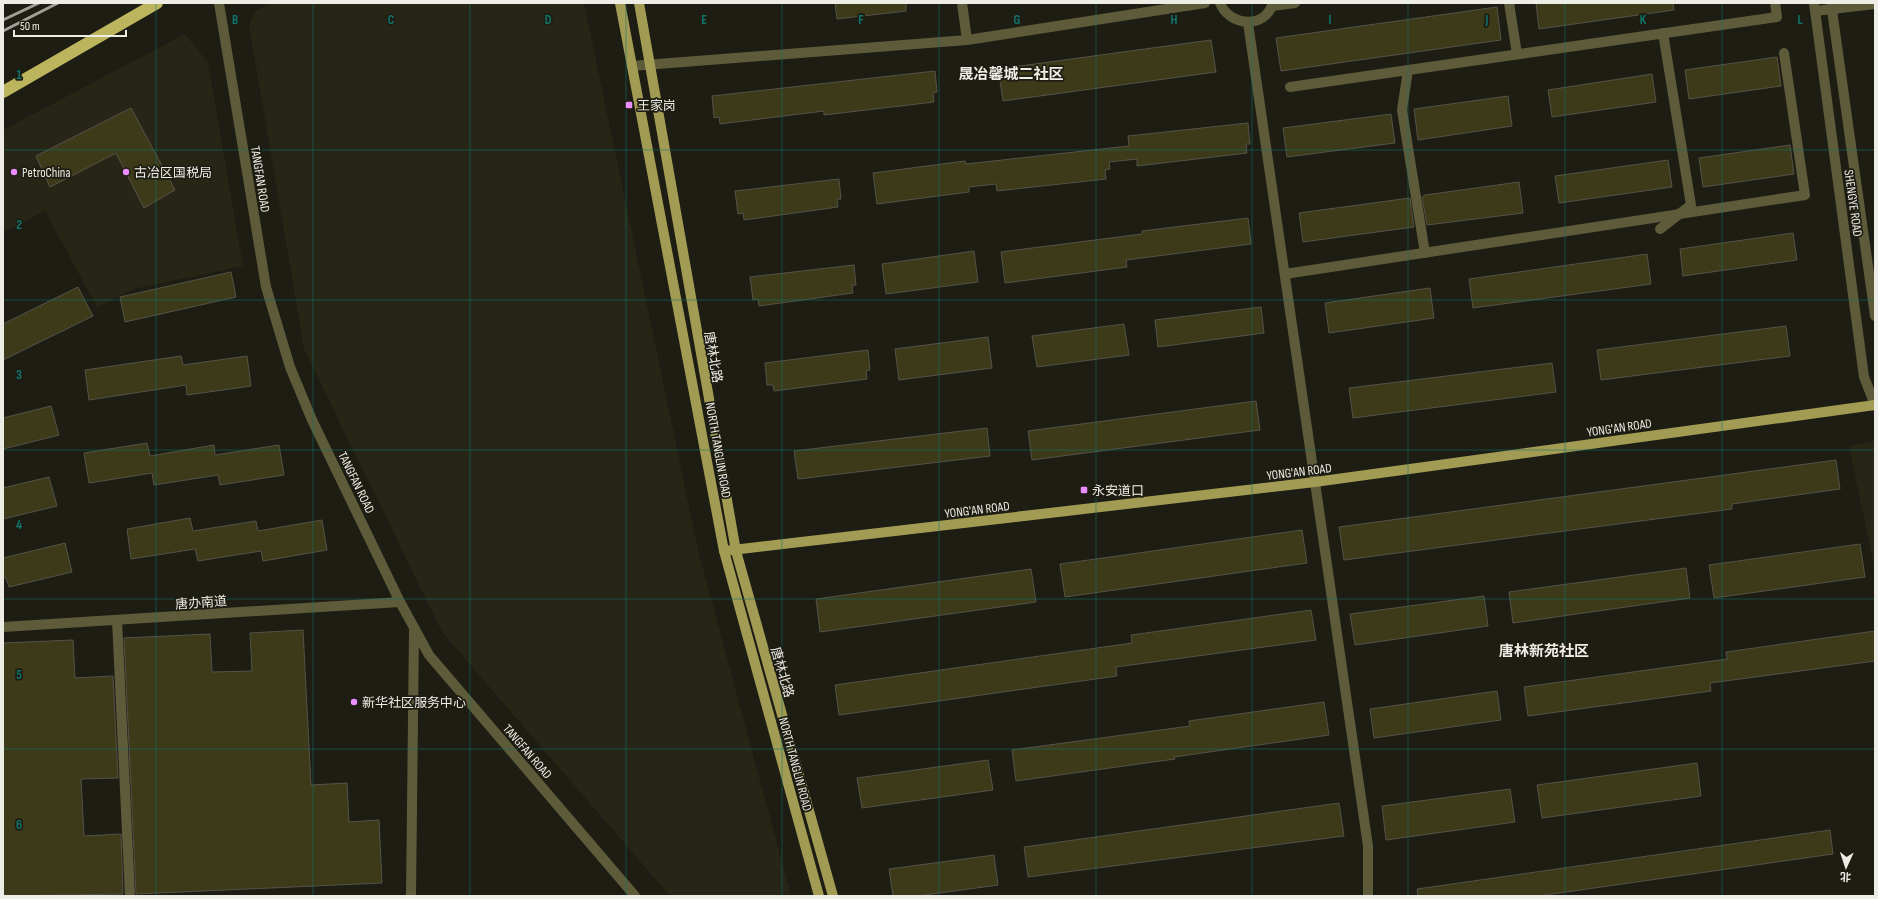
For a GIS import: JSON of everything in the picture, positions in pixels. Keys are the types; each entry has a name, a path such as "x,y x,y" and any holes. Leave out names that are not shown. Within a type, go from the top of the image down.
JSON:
{"highway":[{"path":"3,92 158,3"}],"main road":[{"name":"NORTH TANGLIN ROAD","path":"620,3 724,551 819,896"},
{"name":"唐林北路","path":"639,3 736,551 833,896"},
{"name":"YONG'AN ROAD","path":"724,551 736,551 1315,482 1875,404"}],"street":[{"name":"TANGFAN ROAD","path":"219,3 266,287 290,368 312,420 400,602 429,656 635,896"},
{"path":"962,3 967,40"},
{"path":"632,66 967,40 1205,3"},
{"path":"1220,3 1226,14 1233,19 1248,23 1262,18 1272,5 1295,3"},
{"path":"1509,3 1517,54"},
{"path":"1290,87 1777,16 1775,3"},
{"path":"1814,7 1875,4"},
{"name":"SHENGYE ROAD","path":"1831,6 1875,316"},
{"name":"SHENGYE ROAD","path":"1814,7 1864,377 1875,404"},
{"path":"1248,23 1368,846 1368,896"},
{"path":"1660,229 1691,205 1663,33"},
{"path":"1285,274 1805,196 1784,53"},
{"path":"1408,70 1402,110 1425,253"},
{"name":"唐办南道","path":"3,627 400,602"},
{"path":"116,620 130,896"},
{"path":"411,896 414,630"}],"shaded area":[{"path":"270,3 584,3 698,550 791,896 670,896 442,632 304,349 249,25 255,11"},
{"name":"古冶区国税局","path":"185,34 208,63 243,266 134,289 97,307 45,211 3,232 3,130"},
{"path":"1875,441 1875,570 1849,446"}],"building":[{"path":"835,3 906,3 906,11 837,19"},
{"path":"1536,3 1673,3 1674,10 1539,29"},
{"path":"1497,7 1501,40 1281,71 1276,38"},
{"path":"1211,40 1216,72 1003,101 998,69"},
{"path":"1777,57 1781,86 1689,99 1685,70"},
{"path":"935,71 937,92 933,93 934,102 824,115 824,111 720,124 719,117 714,118 712,96"},
{"path":"1652,74 1656,102 1552,117 1548,90"},
{"path":"1508,96 1512,126 1418,140 1414,109"},
{"name":"古冶区国税局","path":"131,108 175,190 144,208 116,153 50,187 36,156"},
{"path":"1391,114 1395,143 1287,157 1283,128"},
{"path":"1248,123 1250,144 1246,144 1247,153 1137,166 1137,159 1109,162 1110,169 1105,170 1106,179 997,191 996,184 969,187 969,192 877,204 873,173 965,161 966,164 1129,146 1128,136"},
{"path":"1790,145 1794,174 1703,187 1699,158"},
{"path":"1668,160 1672,187 1559,203 1555,176"},
{"path":"839,179 841,199 837,199 838,207 744,220 743,213 738,214 735,191"},
{"path":"1519,182 1523,213 1427,225 1422,197 1425,195"},
{"path":"1410,198 1414,227 1303,242 1299,213"},
{"path":"1248,218 1251,244 1126,260 1127,267 1005,283 1001,252 1142,234 1142,231"},
{"path":"1793,233 1797,260 1683,276 1680,249"},
{"path":"974,251 978,282 886,294 882,264"},
{"path":"1647,254 1651,284 1473,308 1469,279"},
{"path":"854,265 856,285 852,285 853,293 759,306 758,299 753,300 750,277"},
{"path":"231,272 236,297 125,322 120,297"},
{"path":"78,287 93,316 3,360 3,324"},
{"path":"1430,288 1434,318 1329,333 1325,303"},
{"path":"1261,307 1264,333 1158,347 1155,320"},
{"path":"1124,324 1129,355 1037,367 1032,336"},
{"path":"1786,326 1790,356 1601,380 1597,350"},
{"path":"988,337 992,368 899,380 895,349"},
{"path":"868,350 870,370 866,371 867,379 774,391 773,385 767,385 765,363"},
{"path":"181,356 183,365 247,356 251,386 187,395 186,385 89,400 85,370"},
{"path":"1552,363 1556,392 1353,418 1349,388"},
{"path":"1256,401 1260,430 1032,460 1028,431"},
{"path":"51,406 59,435 3,449 3,418"},
{"path":"987,428 990,456 798,479 794,451"},
{"path":"147,443 150,456 214,445 215,455 279,445 284,475 220,485 218,475 154,485 152,473 89,483 84,453"},
{"path":"1836,460 1840,489 1732,504 1732,509 1344,560 1339,527"},
{"path":"49,477 57,506 3,519 3,488"},
{"path":"190,518 193,531 256,521 258,531 322,520 327,550 263,561 261,551 198,561 195,549 131,559 127,529"},
{"path":"1302,530 1307,563 1065,597 1060,564"},
{"path":"65,543 72,572 9,587 6,578 3,578 3,558"},
{"path":"1860,544 1865,577 1714,598 1709,565"},
{"path":"1686,568 1690,598 1513,623 1509,592"},
{"path":"1031,569 1036,602 820,632 816,599"},
{"path":"1484,596 1488,626 1355,645 1350,614"},
{"path":"1311,610 1316,640 1116,667 1117,676 839,715 835,685 1132,643 1131,635"},
{"path":"303,630 311,785 347,783 349,822 379,820 382,883 136,894 124,638 210,634 212,672 252,671 250,633"},
{"path":"1875,631 1875,661 1710,683 1711,691 1528,716 1524,687 1727,659 1726,652"},
{"path":"73,640 75,678 113,676 118,778 81,779 84,836 121,834 123,894 3,896 3,643"},
{"path":"1497,691 1501,720 1374,738 1370,709"},
{"path":"1324,702 1329,735 1174,757 1175,759 1016,781 1012,750 1190,726 1189,721"},
{"path":"988,760 993,790 862,808 857,778"},
{"path":"1697,763 1701,796 1542,818 1537,785"},
{"path":"1510,789 1515,822 1386,840 1382,806"},
{"path":"1339,803 1344,836 1028,877 1024,847"},
{"path":"1830,830 1833,854 1538,896 1418,896 1417,889"},
{"path":"994,855 998,885 918,896 893,896 889,869"}],"railway":[{"path":"3,20 39,3"},
{"path":"3,31 58,3"}],"place":[{"name":"王家岗","path":"629,105"},
{"name":"PetroChina","path":"14,172"},
{"name":"古冶区国税局","path":"126,172"},
{"name":"永安道口","path":"1084,490"},
{"name":"新华社区服务中心","path":"354,702"}],"district":[{"name":"晟冶馨城二社区","path":"1011,74"},
{"name":"唐林新苑社区","path":"1544,651"}]}
